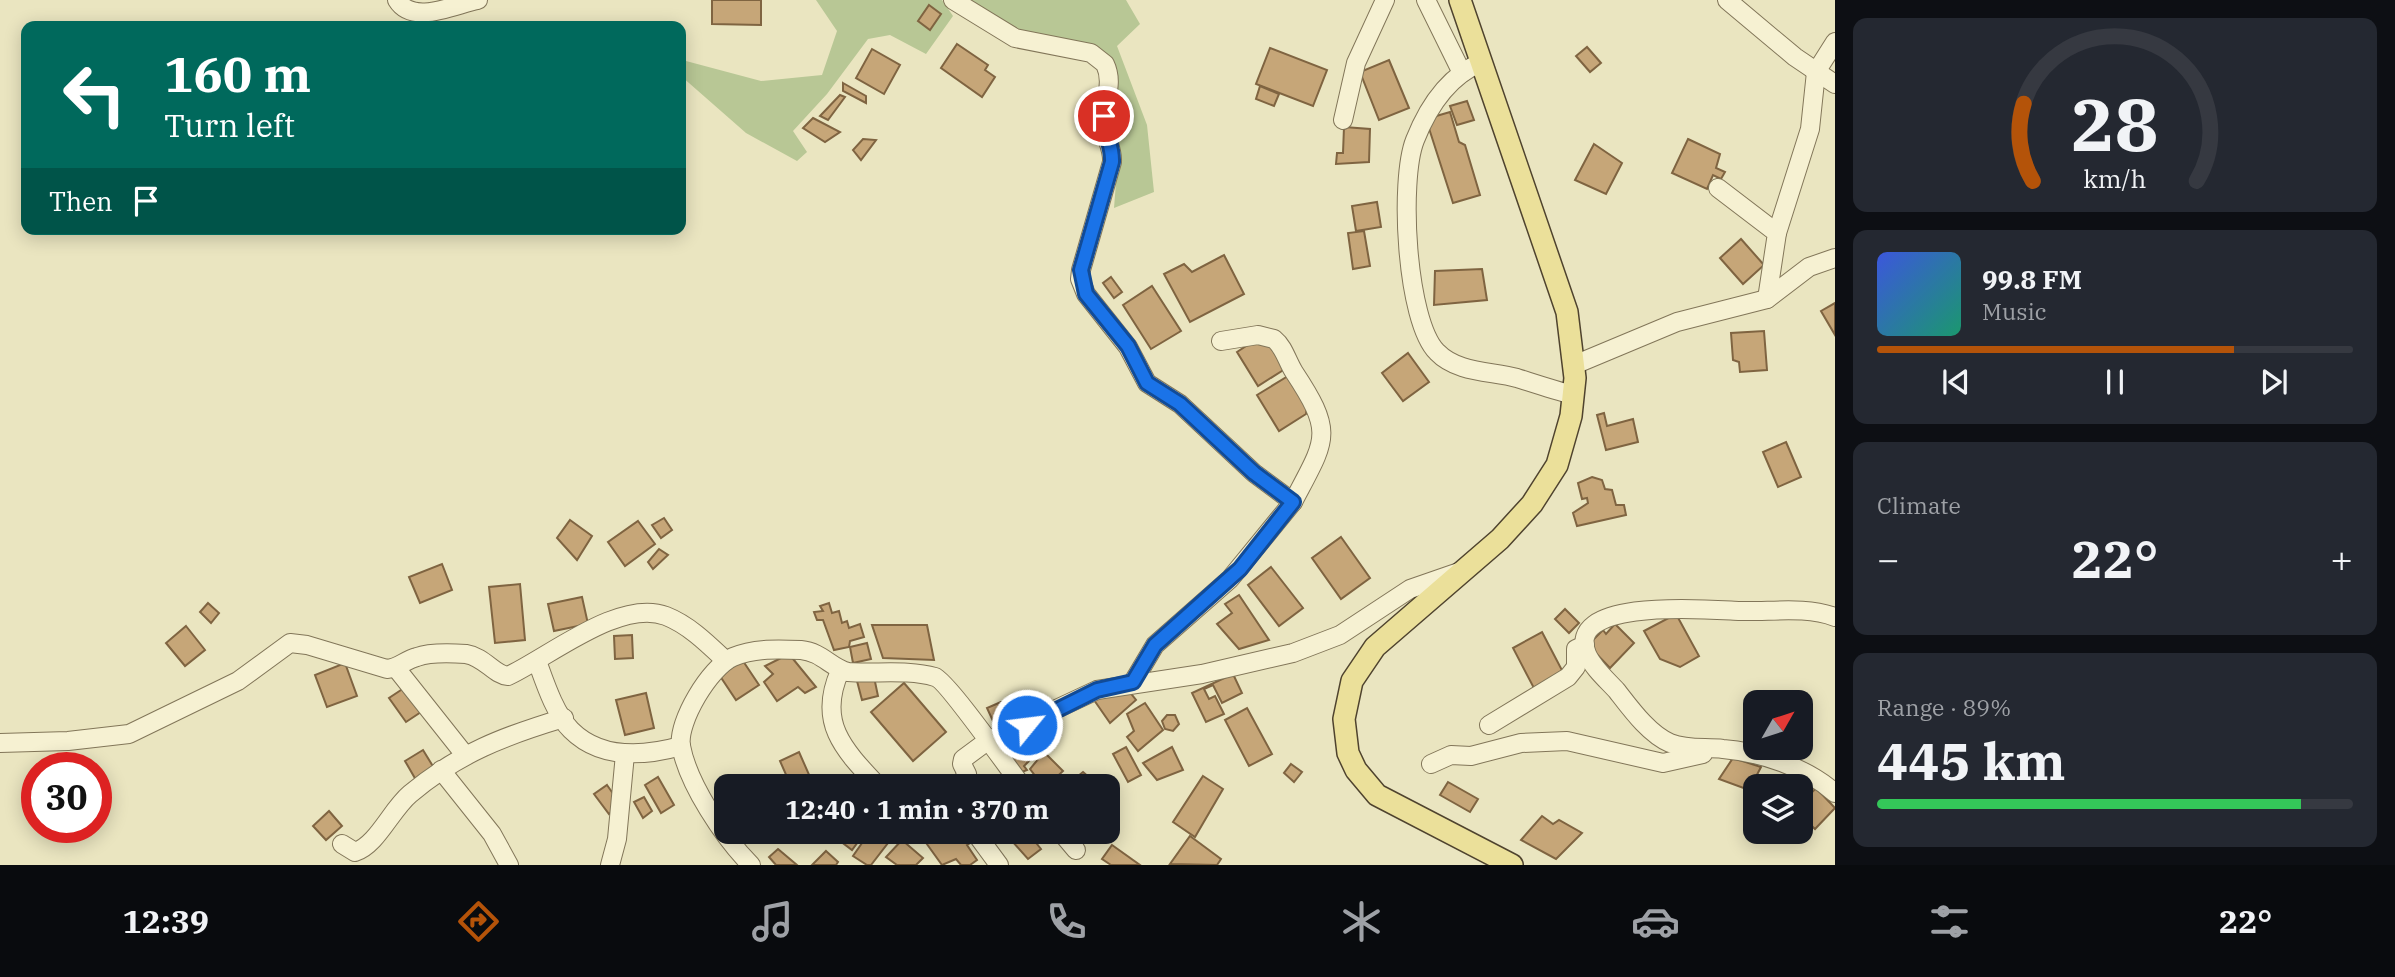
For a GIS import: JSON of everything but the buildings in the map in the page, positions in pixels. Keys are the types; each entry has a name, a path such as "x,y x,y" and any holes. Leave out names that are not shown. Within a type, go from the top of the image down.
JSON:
{"main road":[{"path":"1460,0 1561,290 1571,332 1573,395 1564,442 1545,486 1519,520 1392,631 1362,663 1345,700 1345,736 1356,770 1377,795 1512,865"}],"street":[{"path":"397,0 407,9 424,12 456,8 478,0"},
{"path":"953,0 1015,38 1091,53 1105,64 1110,86 1104,127 1113,151 1112,162 1088,238 1081,270 1082,287 1128,346 1147,383 1180,404 1254,473 1293,502"},
{"path":"1343,120 1356,63 1385,0"},
{"path":"1426,0 1462,73"},
{"path":"1727,0 1816,72 1835,84"},
{"path":"1767,299 1777,233 1810,129 1816,72 1835,42"},
{"path":"1482,62 1462,73 1434,103 1410,153 1410,264 1420,326 1436,352 1455,365 1573,395"},
{"path":"1718,188 1777,233"},
{"path":"1574,365 1677,322 1767,299 1809,267 1835,258"},
{"path":"1133,682 1155,645 1240,569 1293,502 1321,446 1322,426 1317,406 1275,339 1258,335 1222,341"},
{"path":"967,774 962,760 986,742 1097,690 1133,682 1202,674 1293,653 1340,635 1410,589 1463,571"},
{"path":"1835,617 1808,611 1658,608 1621,614 1601,621 1590,631 1585,645 1586,653 1598,669 1661,738 1683,747 1725,749 1791,766 1835,793"},
{"path":"0,743 68,741 129,734 238,681 290,643 307,645 387,669 396,668 414,657 466,654 482,659 498,673 508,676 611,621 648,611 680,623 726,661"},
{"path":"1489,725 1568,677 1576,667 1576,649 1585,645"},
{"path":"751,865 735,849 718,823 681,746 686,715 702,688 726,661 765,650 803,650 822,655 840,671 936,677 950,689 986,742 1013,774"},
{"path":"537,661 571,730 587,740 625,754 642,755 681,746"},
{"path":"396,668 465,755"},
{"path":"840,671 831,692 829,712 832,725 851,755 868,774"},
{"path":"342,844 355,852 367,847 393,810 441,770 465,755 510,733 564,718"},
{"path":"1431,764 1451,755 1471,756 1521,743 1567,741 1663,763 1725,749"},
{"path":"610,865 617,839 625,754"},
{"path":"441,770 492,834 509,865"},
{"path":"984,844 999,865"},
{"path":"1071,844 1076,850"}],"green space":[{"path":"816,0 942,0 953,16 926,54 890,35 868,39 827,94 793,131 807,152 797,161 746,133 686,80 686,61 761,81 822,75 837,31"},
{"path":"956,0 1126,0 1140,24 1117,46 1147,125 1154,192 1114,208 1118,157 1108,107 1109,65 1045,43"}],"route":[{"path":"1027,725 1097,690 1133,682 1155,645 1240,569 1293,502 1254,473 1190,412 1144,380 1128,346 1082,287 1081,270 1091,226 1112,162 1113,151 1104,127 1104,116"}]}
